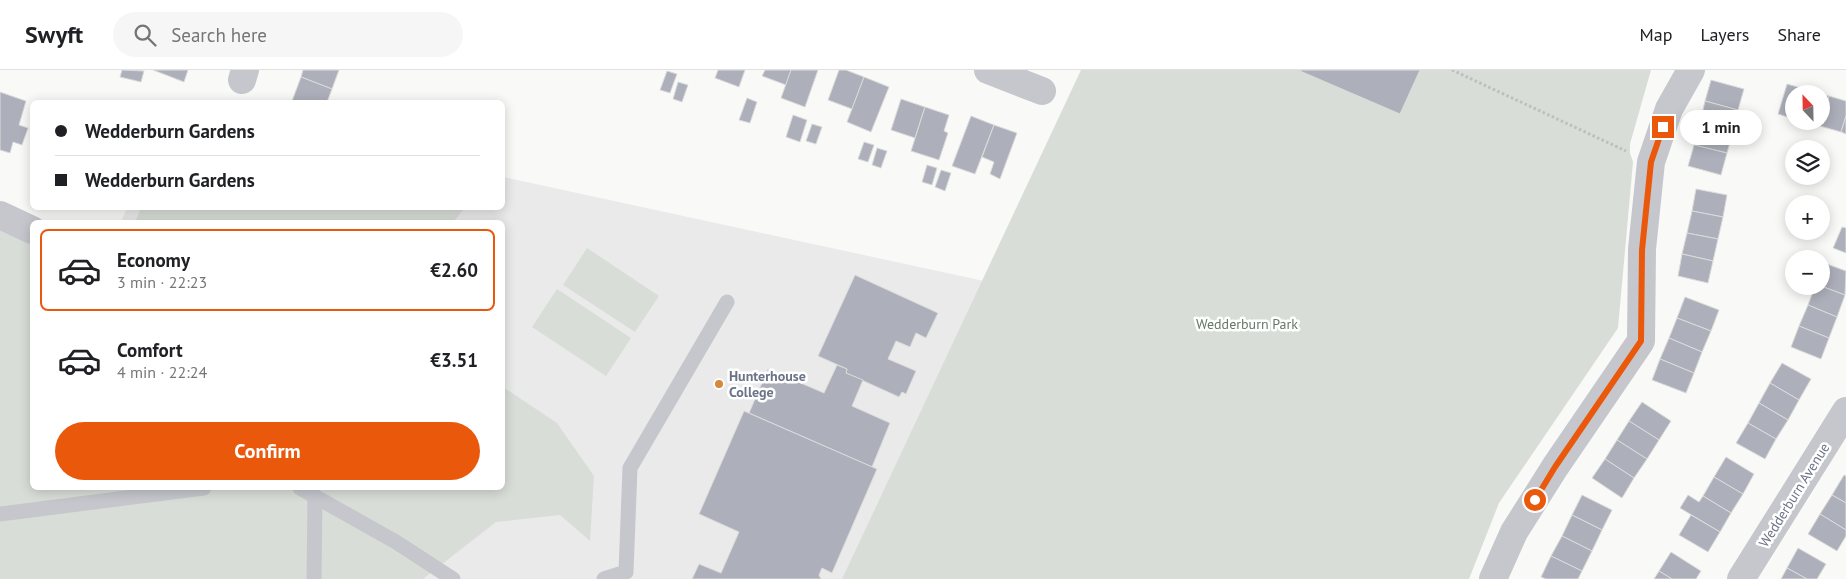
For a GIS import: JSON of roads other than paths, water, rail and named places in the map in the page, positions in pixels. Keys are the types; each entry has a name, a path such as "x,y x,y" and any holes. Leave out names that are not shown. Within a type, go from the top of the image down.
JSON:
{"street":[{"path":"988,70 1042,90"},
{"path":"1493,579 1514,532 1555,467 1641,341 1642,250 1651,162 1669,109 1691,70"},
{"path":"0,215 30,229"},
{"name":"Wedderburn Avenue","path":"1741,579 1846,411"}],"lane":[{"path":"604,579 626,572 630,468 727,302"},
{"path":"0,514 188,490"},
{"path":"304,490 396,542 453,579"},
{"path":"314,579 315,496"}],"place":[{"name":"Hunterhouse College","path":"719,384"}],"park label":[{"name":"Wedderburn Park","path":"1247,324"}]}
